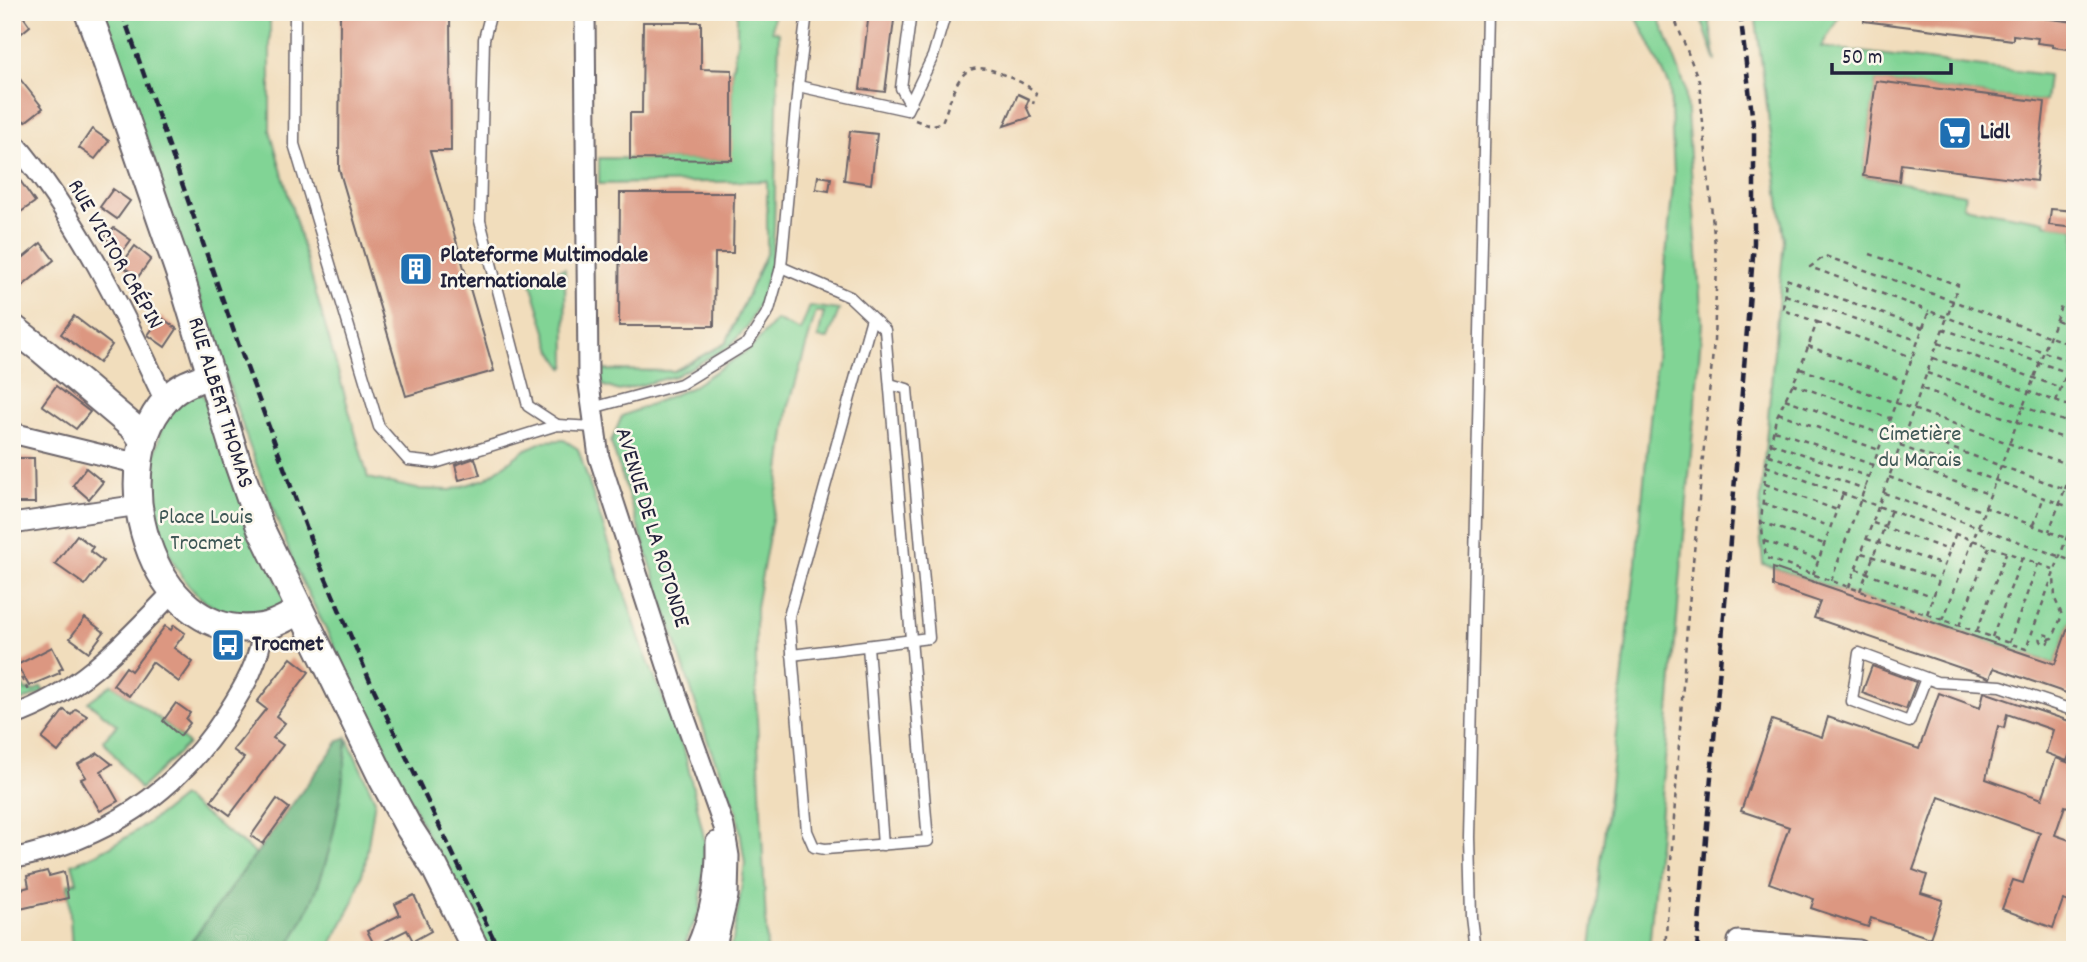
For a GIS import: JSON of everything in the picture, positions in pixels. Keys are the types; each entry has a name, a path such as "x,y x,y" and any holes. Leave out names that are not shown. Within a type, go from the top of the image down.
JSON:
{"street":[{"name":"RUE ALBERT THOMAS","path":"88,12 183,284 248,497 273,556 383,780 460,950"},
{"name":"AVENUE DE LA ROTONDE","path":"585,12 588,377 599,457 698,759 724,827 729,856 728,896 715,950"},
{"name":"RUE VICTOR CRÉPIN","path":"12,140 39,174 91,257 160,408"},
{"path":"12,327 134,428 141,453 139,505 158,568 173,592 196,613 208,620 234,628 263,627 300,610"},
{"path":"43,351 72,367 142,416 160,408 189,383 210,375"},
{"path":"141,453 160,408"},
{"path":"12,433 141,453"},
{"path":"12,524 139,505"},
{"path":"12,716 76,684 105,662 173,592"},
{"path":"12,859 46,852 100,830 135,811 176,778 205,746 241,692 256,663 263,627"},
{"name":"AVENUE DE LA ROTONDE","path":"695,950 708,919 717,862 713,819 698,759"},
{"name":"RUE ALBERT THOMAS","path":"383,780 444,885 476,950"},
{"path":"1737,950 1738,941 1859,950"}],"lane":[{"path":"295,12 294,144 379,427 408,460 435,463 557,425 594,418 681,384 748,343 769,310 782,267 807,12"},
{"path":"491,12 484,39 480,221 528,406 557,425"},
{"path":"908,107 901,88 911,12"},
{"path":"908,107 933,56 946,12"},
{"path":"1475,950 1471,917 1469,837 1487,12"},
{"path":"798,86 908,107"},
{"path":"782,267 850,297 872,317 885,330 928,841 825,849 814,847 807,831 789,616 872,317"},
{"path":"792,654 929,638 907,389 890,384"},
{"path":"868,646 883,845"},
{"path":"1926,678 1909,722 1852,701 1859,653 1937,682 2001,686 2075,711"}],"path":[{"path":"1665,950 1687,626 1714,341 1717,266 1699,81 1672,12"},
{"path":"908,107 913,119 931,126 942,122 960,78 969,69 979,66 1027,84 1036,93 1033,104"},
{"path":"1849,587 1958,285 1870,254"},
{"path":"2075,346 1825,256 1810,267 2075,363"},
{"path":"1912,357 1783,310 1787,279 1923,328"},
{"path":"1784,295 1918,341"},
{"path":"1943,620 2062,303"},
{"path":"1831,581 1929,311"},
{"path":"2056,320 2075,327"},
{"path":"1817,322 1800,369 1778,414 1766,466 1761,522 1766,558 2026,649 2075,515"},
{"path":"1943,329 2075,375"},
{"path":"1938,343 2061,388"},
{"path":"1808,346 1904,381"},
{"path":"1932,358 2074,407"},
{"path":"1800,369 2074,467 2049,531"},
{"path":"2056,401 2067,372"},
{"path":"1927,373 2075,425"},
{"path":"1793,384 1890,419"},
{"path":"1921,388 2075,442"},
{"path":"1786,399 1884,435"},
{"path":"1778,414 1879,450"},
{"path":"1774,430 1873,466"},
{"path":"1906,431 2065,489"},
{"path":"1771,443 1869,477"},
{"path":"1900,446 2075,509"},
{"path":"1769,455 1865,489"},
{"path":"1896,460 1989,495"},
{"path":"1766,466 2054,569"},
{"path":"1889,477 1982,512"},
{"path":"1765,484 1837,510"},
{"path":"1813,575 1843,493"},
{"path":"1884,493 2075,562"},
{"path":"2034,526 2044,498"},
{"path":"1763,503 1831,527"},
{"path":"1984,507 2066,538"},
{"path":"1860,591 1891,510"},
{"path":"1761,522 1824,544"},
{"path":"1873,523 1950,550"},
{"path":"1927,614 1956,534"},
{"path":"1867,539 1944,565"},
{"path":"1764,541 1819,560"},
{"path":"1959,626 1990,546"},
{"path":"1977,631 2006,552"},
{"path":"1862,553 1939,580"},
{"path":"1992,636 2022,557"},
{"path":"2009,643 2038,563"},
{"path":"1856,569 1933,596"},
{"path":"2049,639 2053,638 2062,615 2056,599 2054,569"},
{"path":"12,660 27,689 43,685 50,698"}],"green space":[{"path":"103,12 270,12 270,130 368,478 417,489 451,490 485,479 526,449 544,441 564,440 578,449 642,646 685,753 705,842 700,910 682,950 484,950 295,567 248,442"},
{"path":"737,12 774,12 772,31 779,32 774,228 771,265 761,299 748,326 729,347 675,376 619,391 602,385 601,370 674,371 726,343 767,252 767,181 599,184 599,158 731,160 732,70 737,43"},
{"path":"1634,12 1657,12 1685,86 1702,323 1649,950 1591,948 1636,562 1674,175 1670,86"},
{"path":"1699,12 1708,12 1716,62"},
{"name":"Cimetière du Marais","path":"1755,12 1842,12 1821,47 2048,75 2045,102 1876,81 1863,176 1965,194 1963,207 2075,228 2075,609 2055,664 1763,564 1759,519 1784,239"},
{"path":"565,268 564,368 552,351 530,280"},
{"path":"810,306 839,310 828,339 818,338 824,312 816,312 788,409 778,486 756,607 756,696 767,950 729,950 733,940 745,864 737,811 710,748 611,442 622,416 690,388 751,348 776,320 800,331"},
{"name":"Place Louis Trocmet","path":"199,392 204,396 286,603 269,615 248,616 225,612 204,601 174,564 164,540 153,491 154,456 169,413"},
{"path":"12,665 26,691 31,689 33,692 41,687 44,692 12,705"},
{"path":"112,684 174,730 188,744 140,789 103,740 117,725 88,702"},
{"path":"347,738 375,800 365,864 353,903 328,950 285,950 312,902 330,848 341,793"},
{"path":"347,738 341,793 330,848 312,902 285,950 181,950 191,942 339,741"},
{"path":"182,797 256,854 190,943 181,950 72,950 68,884 77,882 72,864 130,835"}],"building":[{"path":"12,12 20,12 30,26 12,41"},
{"name":"Plateforme Multimodale Internationale","path":"340,12 450,12 451,151 430,151 494,371 406,396 339,169"},
{"path":"869,12 895,12 885,92 860,89"},
{"path":"1864,12 1993,12 2075,22 2075,48 2037,43 2038,38 2013,35 2013,40 1864,21"},
{"path":"643,22 701,22 701,69 732,70 732,160 630,159 630,113 642,113"},
{"path":"12,69 43,108 25,122 12,110"},
{"name":"Lidl","path":"1876,81 2045,102 2036,181 1901,164 1899,181 1863,176"},
{"path":"1018,94 1029,99 1026,106 1031,117 1004,126"},
{"path":"92,129 109,141 95,159 79,148"},
{"path":"850,131 877,134 871,184 844,180"},
{"path":"12,169 35,202 12,218"},
{"path":"818,176 831,178 829,191 816,189"},
{"path":"113,189 130,201 117,219 100,207"},
{"path":"620,193 734,193 733,253 715,253 714,326 619,326"},
{"path":"2051,209 2075,211 2075,228 2049,225"},
{"path":"114,228 131,240 123,251 104,238"},
{"path":"41,243 54,260 20,288 12,278 12,267"},
{"path":"135,246 151,259 138,277 121,265"},
{"path":"74,316 112,345 99,363 61,334"},
{"path":"161,317 177,329 165,347 148,335"},
{"path":"56,386 90,412 76,429 42,405"},
{"path":"12,458 34,458 35,503 12,503"},
{"path":"475,458 480,475 459,480 455,465"},
{"path":"86,468 103,482 89,499 73,485"},
{"path":"77,535 93,547 90,551 103,561 85,585 55,564"},
{"path":"1773,568 2055,664 2073,614 2075,696 1994,668 1990,678 1814,618 1820,602 1773,586"},
{"path":"85,618 104,632 89,652 70,638"},
{"path":"174,625 185,633 174,648 193,662 179,682 152,662 129,696 113,685 126,667 131,671 165,626 171,630"},
{"path":"52,647 63,668 59,670 60,673 29,686 17,665"},
{"path":"291,658 309,672 276,716 285,723 273,738 283,745 230,815 211,801 244,758 233,750 266,709 257,702"},
{"path":"1872,666 1916,682 1906,709 1862,693"},
{"path":"1984,692 2075,723 2075,740 2067,761 2046,753 2053,730 2007,714 2004,728 1998,726 1986,779 2042,799 2056,758 2075,765 2075,809 2065,806 2055,835 2075,842 2075,904 2063,900 2053,928 2002,909 2013,880 2023,883 2040,833 1939,797 1913,870 1927,875 1921,893 1943,900 1930,938 1871,918 1868,927 1811,908 1814,899 1769,883 1789,827 1741,811 1772,720 1822,737 1828,717 1919,749 1939,693 1980,708"},
{"path":"176,703 190,713 186,719 190,723 180,736 163,721"},
{"path":"76,709 87,716 58,752 42,739 64,710 71,715"},
{"path":"98,753 112,764 101,771 118,801 100,811 81,779 86,777 78,764"},
{"path":"277,799 289,808 263,844 251,836"},
{"path":"47,871 49,876 64,872 68,898 20,909 14,891 29,887 27,876"},
{"path":"414,895 431,931 413,941 407,930 375,946 367,931 400,915 395,904"}],"railway":[{"path":"122,12 239,346 320,565 370,681 499,950"},
{"path":"1697,950 1754,243 1754,132 1740,12"}],"place":[{"name":"Lidl","path":"1955,133"},
{"name":"Plateforme Multimodale Internationale","path":"416,269"},
{"name":"Trocmet","path":"228,645"}]}
